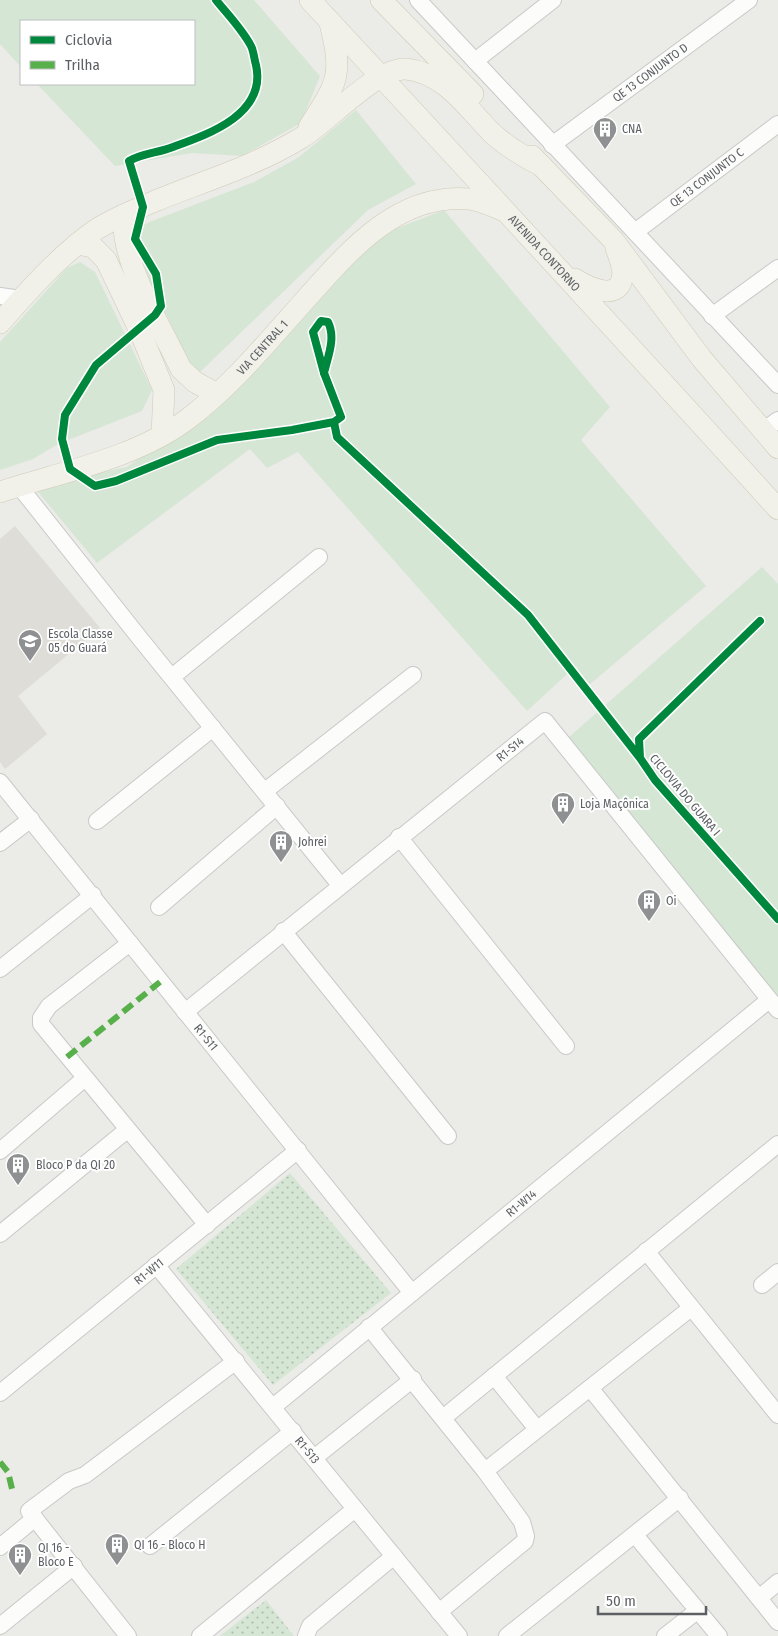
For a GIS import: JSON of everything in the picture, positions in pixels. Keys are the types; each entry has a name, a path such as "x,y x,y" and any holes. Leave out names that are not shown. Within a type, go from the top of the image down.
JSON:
{"main road":[{"name":"AVENIDA CONTORNO","path":"310,0 381,75 456,160 564,272 778,509"},
{"path":"381,0 420,37 614,241 702,359 770,425 778,448"},
{"path":"302,137 322,106 338,73 338,55 330,22"},
{"path":"0,323 21,299 77,244 96,230 124,215 247,166 302,137 331,117 381,75 404,69 417,71 439,81 456,94 493,134 518,153 542,166"},
{"name":"VIA CENTRAL 1","path":"9,489 128,451 162,435 189,419 217,394 347,253 389,220 428,203 456,198 472,199 508,212"},
{"path":"124,215 122,232 130,260 181,368 195,382 217,394"},
{"path":"564,272 589,288 599,291 611,290 622,280 622,268 614,241"},
{"path":"77,244 93,247 106,260 138,329 164,390 162,435"}],"street":[{"path":"418,0 778,385"},
{"path":"475,61 553,0"},
{"name":"QE 13 CONJUNTO D","path":"552,144 749,0"},
{"name":"QE 13 CONJUNTO C","path":"635,232 778,124"},
{"path":"712,316 778,268"},
{"path":"0,296 21,299"},
{"path":"9,489 172,677 340,885"},
{"path":"172,677 320,557"},
{"path":"265,791 413,675"},
{"name":"R1-S14","path":"185,1012 399,837 545,721 774,1005"},
{"path":"97,821 213,728"},
{"name":"R1-S11","path":"0,782 412,1293"},
{"path":"159,907 277,806"},
{"path":"0,843 31,819"},
{"path":"399,837 566,1046"},
{"path":"0,969 93,895"},
{"path":"283,931 448,1136"},
{"path":"130,942 49,1006 40,1018 45,1030 206,1224"},
{"name":"R1-W14","path":"273,1407 369,1327 774,1005"},
{"path":"0,1151 85,1078"},
{"path":"0,1234 128,1130"},
{"path":"443,1418 646,1250 778,1144"},
{"name":"R1-W11","path":"0,1393 298,1150"},
{"path":"646,1250 691,1308 776,1407"},
{"name":"R1-S13","path":"156,1265 459,1636"},
{"path":"762,1285 778,1272"},
{"path":"485,1471 691,1308"},
{"path":"369,1327 413,1379 485,1471 522,1522 526,1536 525,1541 439,1612"},
{"path":"128,1636 29,1511 68,1480 85,1475 236,1361"},
{"path":"494,1376 536,1429"},
{"path":"314,1458 413,1379"},
{"path":"590,1388 778,1622"},
{"path":"150,1546 293,1431"},
{"path":"507,1636 680,1498"},
{"path":"200,1636 355,1509"},
{"path":"0,1547 35,1518"},
{"path":"635,1535 719,1636"},
{"path":"306,1636 310,1626 394,1556"},
{"path":"0,1626 74,1566"},
{"path":"759,1598 778,1582"},
{"path":"665,1636 697,1610"}],"shaded area":[{"name":"Escola Classe 05 do Guará","path":"15,526 100,628 18,696 47,734 5,769 0,762 0,539"}],"green space":[{"path":"0,0 254,0 320,76 301,123 242,156 192,153 115,166 38,85 195,85 195,20 20,20 20,66 0,44"},
{"path":"356,110 416,184 368,210 200,372 191,365 132,246 139,226 254,182 299,157"},
{"path":"444,210 610,407 581,440 706,586 589,685 576,666 527,711 298,452 267,468 250,449 97,563 34,487 127,467 246,381 377,236"},
{"path":"80,262 95,272 152,390 142,411 58,444 33,459 0,470 0,342 67,268"},
{"path":"762,567 778,584 778,998 569,737"},
{"path":"290,1173 391,1293 273,1385 176,1269"},
{"path":"266,1600 294,1636 220,1636"}],"marked path":[{"path":"67,1057 160,982"},
{"path":"0,1462 8,1472 13,1493"}],"cycle path":[{"path":"216,0 239,28 252,48 257,82 253,97 232,120 203,136 129,161 143,207 135,239 156,274 161,306 155,315 96,365 65,415 62,439 70,469 95,486 116,481 217,440 292,430 334,422"},
{"name":"CICLOVIA DO GUARA I","path":"324,373 331,334 328,322 321,321 313,332 324,373 341,417 334,422 337,437 528,615 640,758"},
{"name":"CICLOVIA DO GUARA I","path":"760,621 639,739 640,758 655,780 778,919"}],"place":[{"name":"CNA","path":"605,150"},
{"name":"Escola Classe 05 do Guará","path":"30,662"},
{"name":"Loja Maçônica","path":"563,825"},
{"name":"Johrei","path":"281,863"},
{"name":"Oi","path":"649,922"},
{"name":"Bloco P da QI 20","path":"18,1186"},
{"name":"QI 16 - Bloco H","path":"117,1566"},
{"name":"QI 16 - Bloco E","path":"20,1576"}]}
